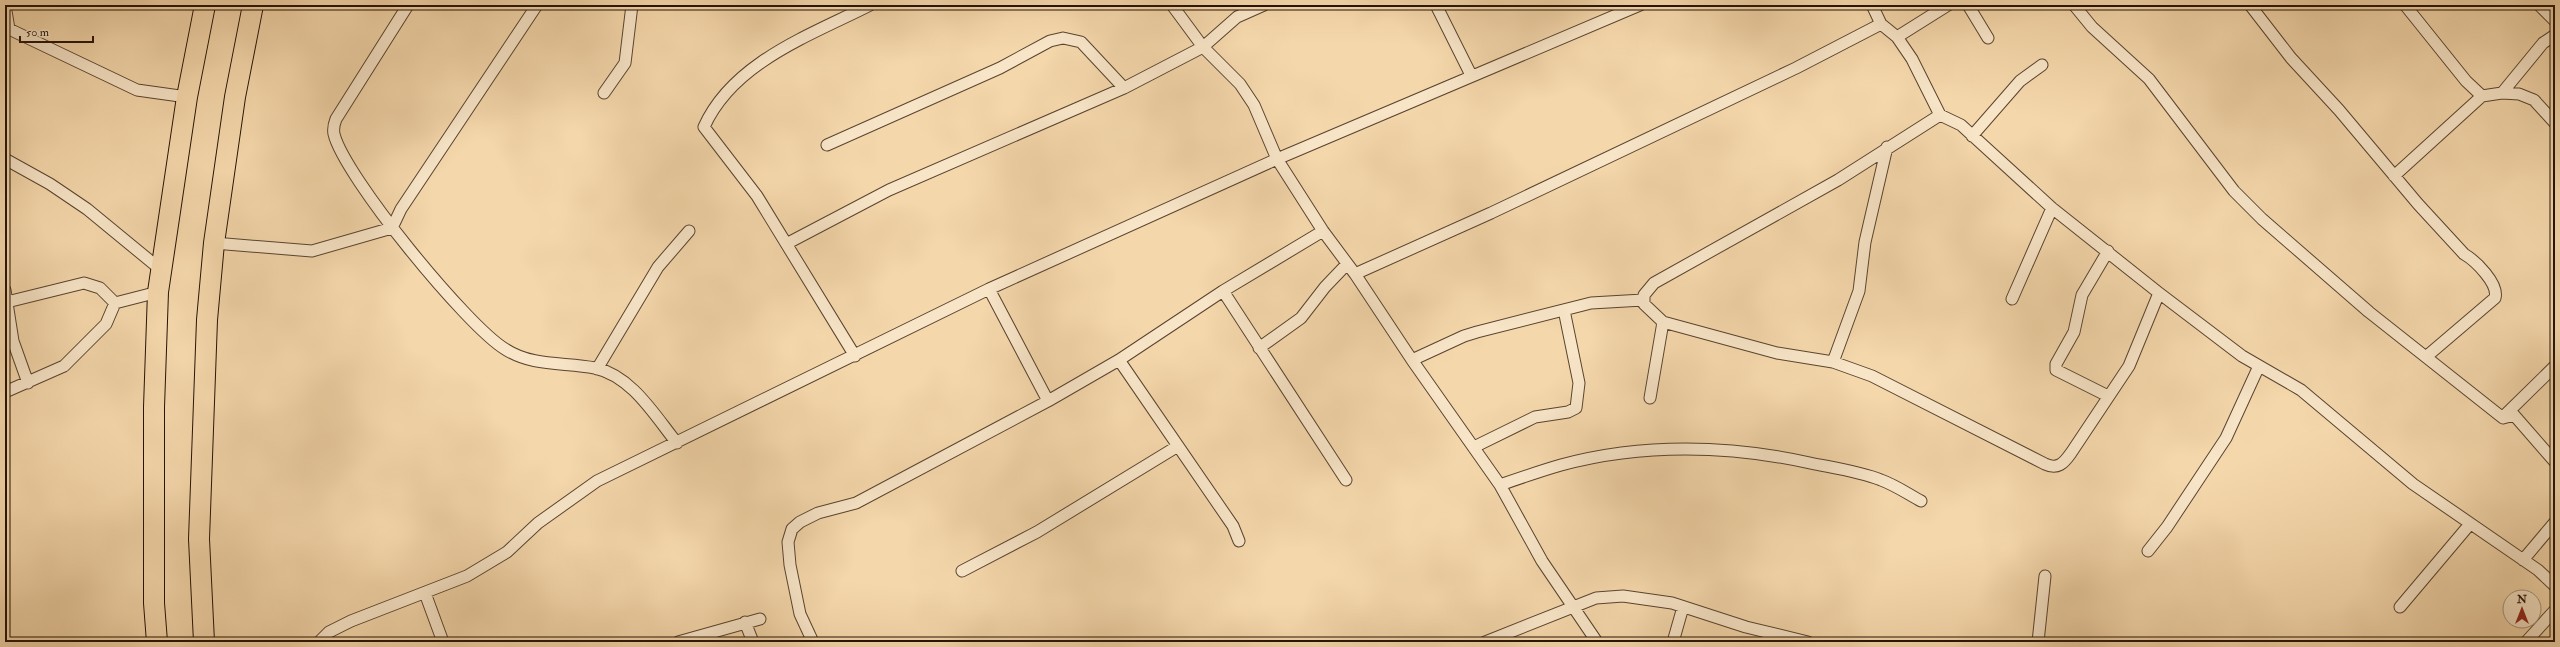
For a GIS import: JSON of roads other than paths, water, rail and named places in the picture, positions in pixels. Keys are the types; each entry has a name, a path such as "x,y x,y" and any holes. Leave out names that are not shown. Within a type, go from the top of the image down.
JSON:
{"highway":[{"path":"157,642 154,603 154,407 158,292 160,269 187,97 204,5"},
{"path":"204,642 199,539 207,320 214,243 235,97 253,5"}],"street":[{"path":"5,5 9,29 137,90 187,97"},
{"path":"408,5 343,105 334,127 334,135 348,164 392,228 450,296 503,349 523,359 536,362 597,368 621,379 677,442"},
{"path":"214,243 312,251 392,228 401,209 537,5"},
{"path":"604,93 625,63 632,5"},
{"path":"855,356 788,243 757,196 704,127 711,112 740,80 768,58 870,5"},
{"path":"1172,5 1203,47 1240,84 1254,105 1277,159 1323,231 1355,274 1412,360 1500,485 1542,561 1571,606 1597,642"},
{"path":"788,243 889,190 1124,88 1203,47 1238,17 1264,5"},
{"path":"1436,5 1471,75"},
{"path":"319,642 425,593 467,576 507,552 538,523 597,481 855,356 989,289 1277,159 1433,94 1471,75 1640,5"},
{"path":"1872,5 1881,24 1897,38 1912,59 1940,115 1961,126 2052,208 2159,293 2242,356 2301,390 2413,484 2523,560 2555,586"},
{"path":"1897,38 1948,5"},
{"path":"1968,5 1988,38"},
{"path":"2074,5 2092,27 2149,79 2234,191 2262,219 2369,312 2427,356 2503,418"},
{"path":"2250,5 2291,58 2339,110 2394,176 2454,244 2472,259 2496,291 2495,298 2427,356"},
{"path":"2405,5 2466,81 2482,96"},
{"path":"2539,5 2555,21"},
{"path":"1355,274 1491,213 1796,68 1881,24"},
{"path":"2502,93 2543,43 2555,34"},
{"path":"827,146 1000,68 1050,41 1063,38 1081,42 1124,88"},
{"path":"1972,136 2020,80 2042,65"},
{"path":"2394,176 2482,96 2502,93 2519,94 2534,100 2555,123"},
{"path":"1940,115 1887,147 1838,180 1654,283 1646,291 1643,300 1647,308 1663,322 1777,353 1833,362 1872,376 2050,466 2063,464 2129,366 2159,293"},
{"path":"1833,362 1860,291 1865,242 1887,147"},
{"path":"5,159 50,184 87,209 160,269"},
{"path":"2012,299 2052,208"},
{"path":"597,368 658,267 689,231"},
{"path":"813,642 800,614 790,565 788,542 792,529 800,522 818,513 856,503 1048,401 1119,360 1222,291 1323,231"},
{"path":"2108,251 2082,295 2074,332 2056,364 2056,370 2108,396"},
{"path":"1258,348 1301,318 1325,287 1347,264"},
{"path":"7,302 84,283 100,288 115,303"},
{"path":"989,289 1048,401"},
{"path":"5,290 13,341 28,383"},
{"path":"1222,291 1346,480"},
{"path":"115,303 158,292"},
{"path":"1412,360 1464,336 1564,310 1591,303 1643,300"},
{"path":"5,392 64,366 106,324 115,303"},
{"path":"1474,447 1526,420 1568,412 1576,408 1579,383 1564,310"},
{"path":"1650,398 1663,322"},
{"path":"1119,360 1233,526 1239,541"},
{"path":"2148,551 2167,527 2226,438 2259,366"},
{"path":"2503,418 2555,366"},
{"path":"2503,418 2514,415 2555,462"},
{"path":"962,571 1037,532 1178,446"},
{"path":"1500,485 1561,465 1589,459 1655,450 1696,448 1781,456 1864,474 1882,480 1921,501"},
{"path":"2523,560 2555,522"},
{"path":"2400,607 2470,524"},
{"path":"2038,642 2045,576"},
{"path":"425,593 443,642"},
{"path":"1485,642 1571,606 1596,598 1635,596 1683,607 1790,640 1808,642"},
{"path":"1673,642 1683,607"},
{"path":"2526,642 2555,610"},
{"path":"678,642 760,618"},
{"path":"745,622 753,642"}]}
